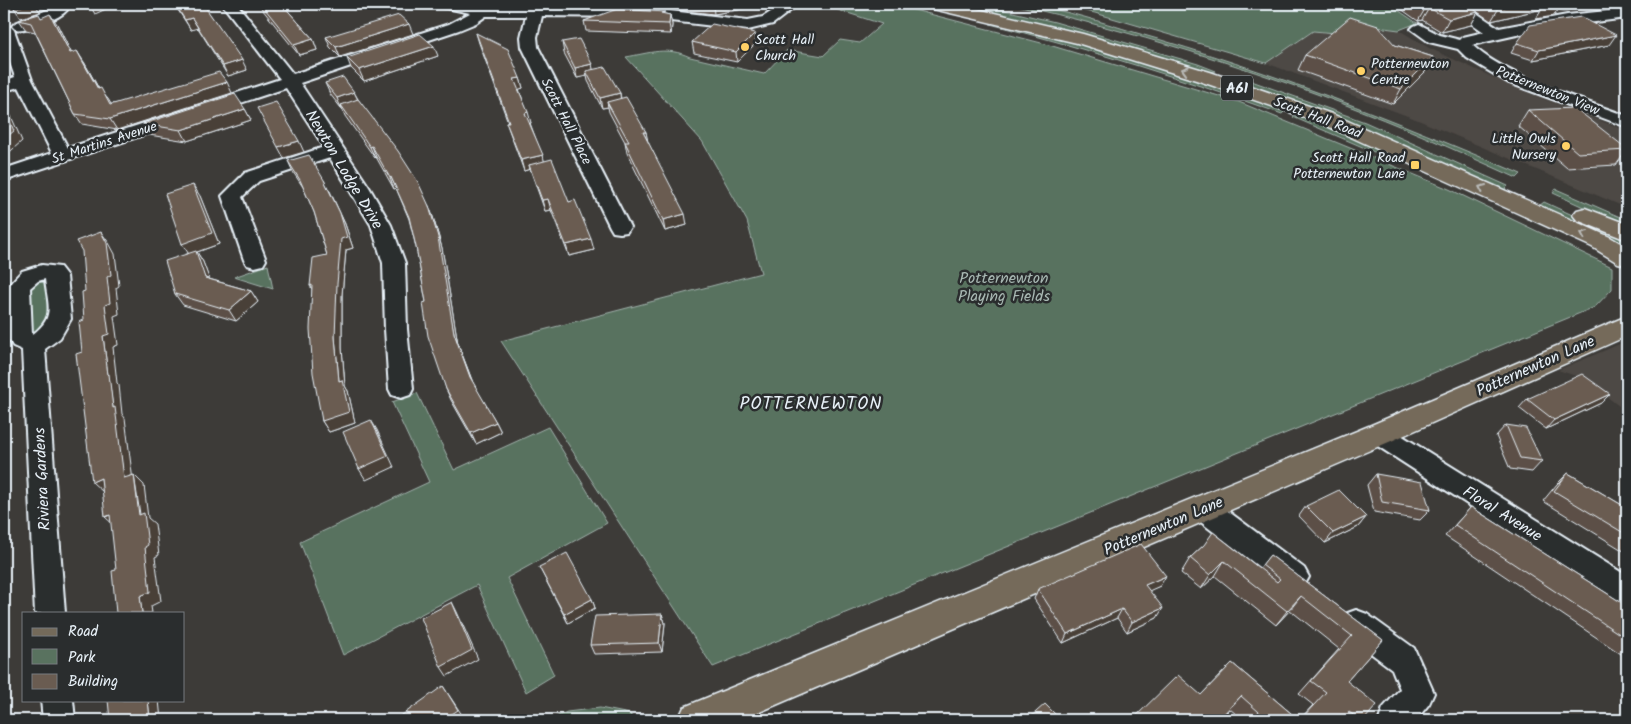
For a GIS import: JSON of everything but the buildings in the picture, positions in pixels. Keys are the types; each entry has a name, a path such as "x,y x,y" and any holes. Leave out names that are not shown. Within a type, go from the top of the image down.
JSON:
{"main road":[{"name":"Scott Hall Road","path":"935,4 1227,76 1353,112 1404,133"},
{"name":"Scott Hall Road","path":"991,4 1092,28 1227,76 1424,161 1601,242 1627,257"},
{"path":"1527,188 1627,233"},
{"name":"Potternewton Lane","path":"697,720 1379,434 1627,325"}],"street":[{"path":"60,4 59,10 48,16 5,30 24,80 63,156"},
{"name":"Newton Lodge Drive","path":"229,4 290,81 381,225 394,263 396,329 401,389"},
{"path":"447,4 482,11 636,12 748,26 768,22 792,4"},
{"path":"1453,4 1496,33"},
{"name":"St Martins Avenue","path":"4,175 454,27 471,20 482,11"},
{"name":"Scott Hall Place","path":"535,12 529,37 530,47 620,227"},
{"path":"1463,45 1470,40 1496,33 1582,17 1627,13"},
{"name":"Potternewton View","path":"1419,29 1435,38 1463,45 1473,55 1515,79 1627,122"},
{"path":"4,86 24,80"},
{"path":"255,260 232,196 252,177 335,150"},
{"name":"Riviera Gardens","path":"33,346 50,612"},
{"name":"Floral Avenue","path":"1379,434 1627,592"},
{"path":"1203,508 1402,659 1418,693 1395,720"},
{"path":"57,702 59,720"}],"shaded area":[{"path":"1362,25 1399,30 1429,48 1521,90 1627,131 1627,150 1620,158 1627,162 1627,208 1418,120 1266,63 1313,31 1336,33"},
{"path":"1627,341 1627,412 1582,378 1558,370"}],"green space":[{"name":"Potternewton Playing Fields","path":"838,4 891,4 1049,45 1239,102 1449,189 1612,267 1612,289 1595,307 713,667 501,341 761,273 747,221 702,141 626,57 666,51 764,74 787,50 823,56 840,40 860,43 882,24 832,8"},
{"path":"960,4 979,4 1055,22 1216,71 1209,72 1098,38"},
{"path":"1012,4 1042,7 1074,14 1236,63 1379,116 1521,174 1517,178 1383,120 1234,65 1146,38"},
{"path":"1055,4 1389,4 1417,23 1399,30 1362,25 1336,33 1313,31 1266,63 1095,13"},
{"path":"994,21 1141,62 1286,110 1282,114 1137,66 990,24"},
{"path":"1246,79 1365,122 1508,186 1504,190 1360,126 1240,81"},
{"path":"1296,114 1401,157 1395,161 1293,117"},
{"path":"1556,189 1627,220 1627,227 1553,193"},
{"path":"1544,202 1627,240 1627,246 1539,206"},
{"path":"268,265 273,289 234,277"},
{"path":"38,282 47,283 50,319 36,332 31,331 29,286"},
{"path":"417,393 454,470 548,427 607,523 507,578 554,675 526,692 477,585 343,655 300,542 429,482 392,402"},
{"path":"600,708 630,714 633,719 549,720 567,712"}],"place":[{"name":"Scott Hall Church","path":"745,47"},
{"name":"Potternewton Centre","path":"1361,71"},
{"name":"Little Owls Nursery","path":"1566,146"},
{"name":"Scott Hall Road Potternewton Lane","path":"1415,165"}],"district":[{"name":"POTTERNEWTON","path":"811,403"}]}
